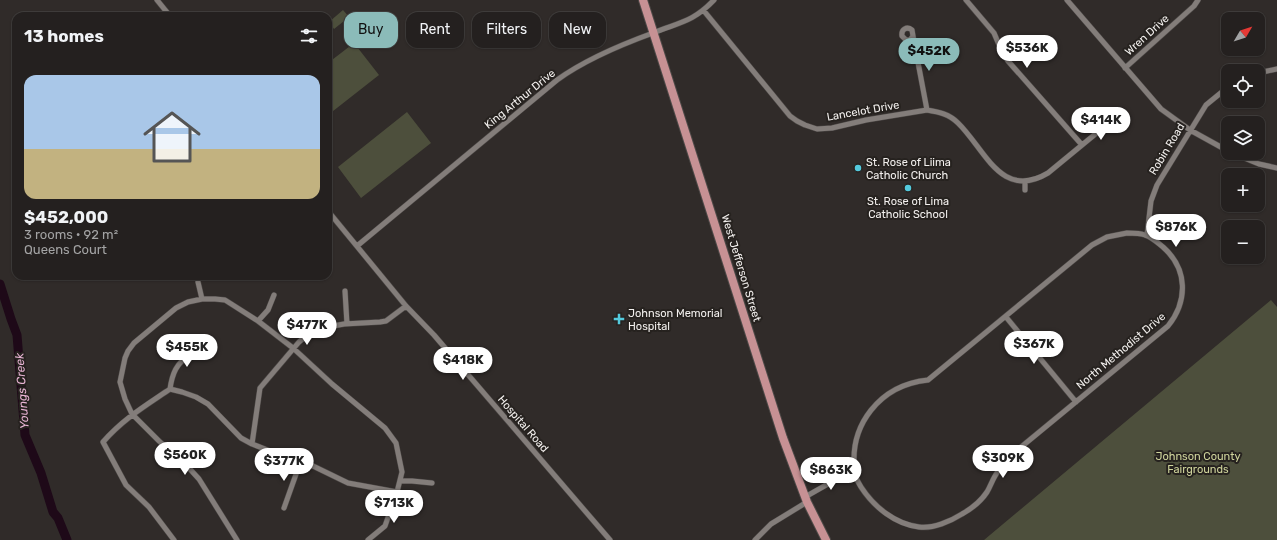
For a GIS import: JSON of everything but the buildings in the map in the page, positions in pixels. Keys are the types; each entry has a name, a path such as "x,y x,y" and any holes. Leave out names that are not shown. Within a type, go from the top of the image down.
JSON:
{"main road":[{"name":"West Jefferson Street","path":"643,0 783,438 806,500 826,540"}],"street":[{"path":"157,0 167,12"},
{"name":"King Arthur Drive","path":"357,246 557,80 574,68 591,59 653,33 685,22 704,11 714,0"},
{"path":"966,0 994,33 1003,54 1008,61 1082,145"},
{"name":"Wren Drive","path":"1067,0 1161,109 1190,130 1221,147"},
{"name":"Wren Drive","path":"1125,68 1194,6 1198,0"},
{"name":"Lancelot Drive","path":"704,11 787,112 797,121 817,129 832,128 866,120 927,110 944,113 958,123 993,167 1012,179 1025,181"},
{"path":"913,36 927,110"},
{"path":"1265,72 1277,69"},
{"name":"Robin Road","path":"1146,235 1151,201 1157,185 1206,105 1221,93"},
{"path":"1025,190 1025,181 1038,179 1048,173 1110,122"},
{"path":"1249,160 1277,168"},
{"name":"Hospital Road","path":"332,216 406,306 434,335 610,540"},
{"name":"North Methodist Drive","path":"1127,233 1146,235 1158,242 1169,252 1176,261 1180,272 1182,296 1175,317 1168,326 1014,452 995,476 987,492 974,506 962,514 938,525 920,527 902,522 884,512 869,499 855,474 855,445 858,431 878,401 894,390 907,384 928,380 1100,240 1117,234 1127,233"},
{"path":"198,282 202,299"},
{"path":"345,291 346,324"},
{"path":"258,321 268,310 274,296"},
{"path":"237,540 199,479 132,414 124,399 120,382 125,358 128,350 134,343 176,308 188,302 202,299 225,300 258,321 293,348 332,384 385,428 396,443 402,472 397,492 385,526 368,540"},
{"path":"252,444 260,388 293,348 311,332 317,329 346,324 386,321 406,306"},
{"path":"1006,317 1076,402"},
{"path":"174,540 149,508 126,485 103,442 115,428 132,414 170,389 178,364 192,354 210,353"},
{"path":"170,389 196,397 208,404 241,438 252,444 300,463 313,466 348,483 397,492"},
{"path":"284,508 300,463"},
{"path":"755,540 771,524 842,476 855,474"},
{"path":"400,481 432,483"}],"green space":[{"path":"343,10 345,12 344,21 334,29 332,26 332,19"},
{"path":"348,48 358,48 379,75 332,112 332,60"},
{"path":"407,112 431,143 361,198 338,167"},
{"name":"Johnson County Fairgrounds","path":"1271,300 1277,307 1277,540 984,540"}],"waterway":[{"name":"Youngs Creek","path":"0,284 17,335 25,435 41,473 53,512 58,518 67,540"}],"place":[{"name":"St. Rose of Liima Catholic Church","path":"858,168"},
{"name":"St. Rose of Lima Catholic School","path":"908,188"},
{"name":"Johnson Memorial Hospital","path":"619,319"}]}
